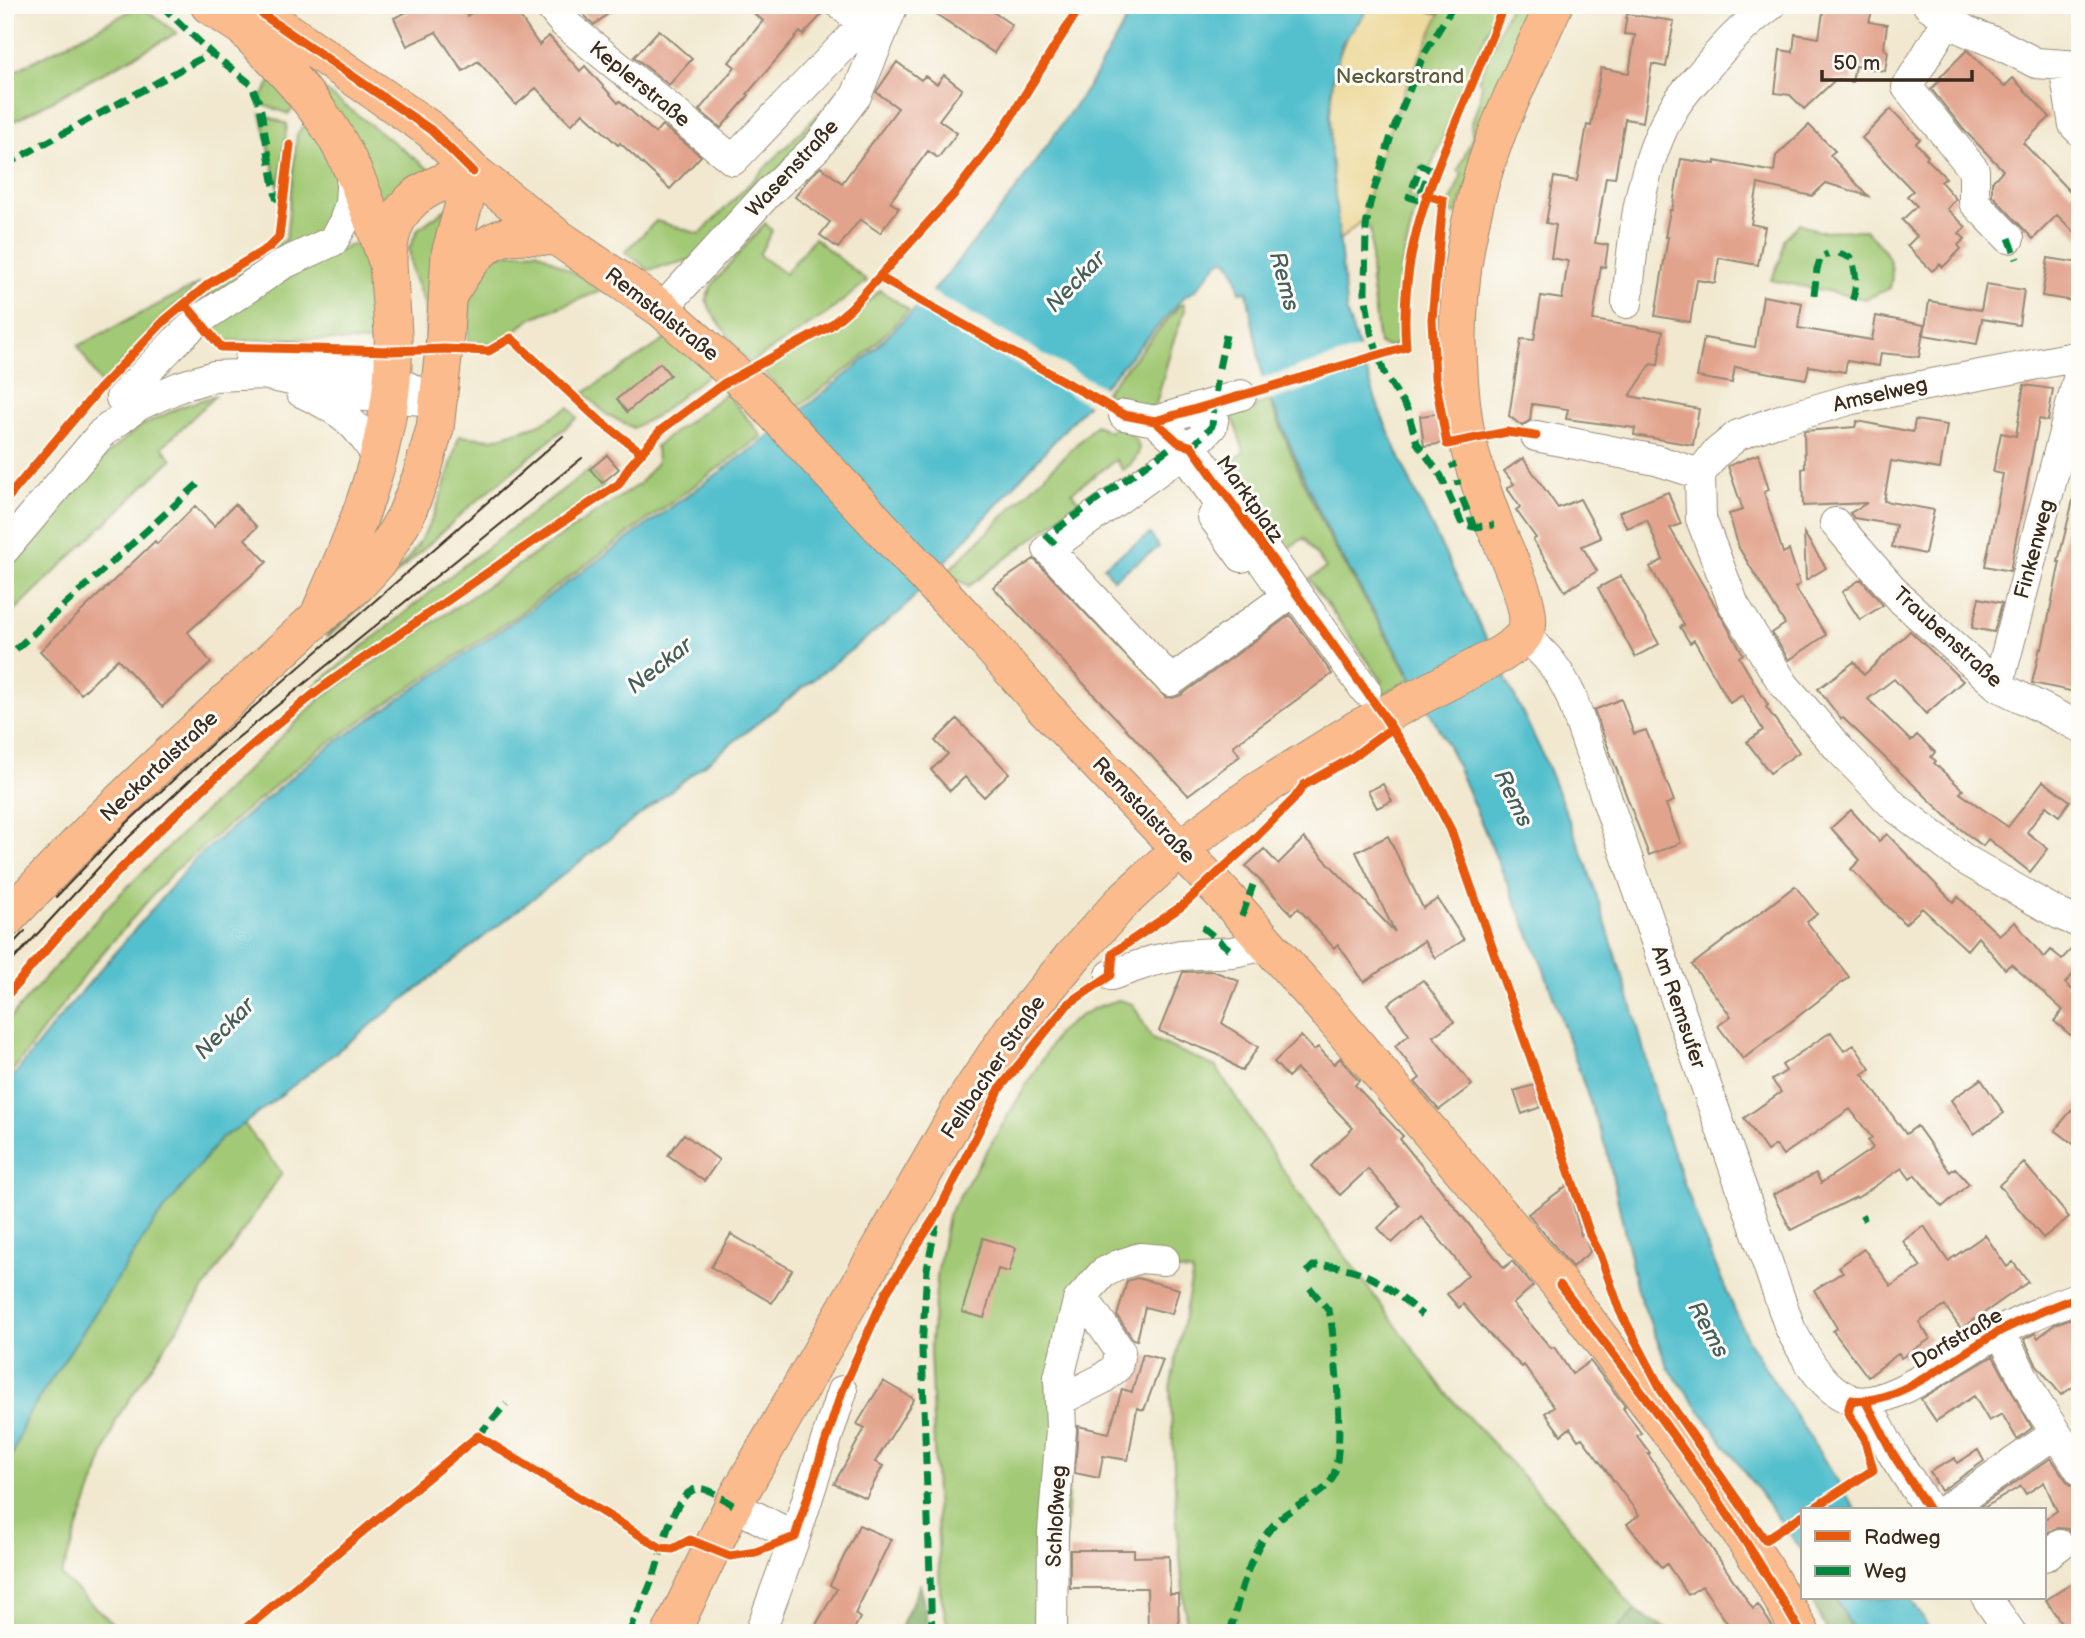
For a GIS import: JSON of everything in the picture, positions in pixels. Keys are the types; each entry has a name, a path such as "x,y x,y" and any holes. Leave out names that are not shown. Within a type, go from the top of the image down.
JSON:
{"main road":[{"name":"Remstalstraße","path":"209,5 257,14 431,130 473,172 557,237 662,309 756,393 1044,707 1181,848 1346,1033 1560,1285 1686,1452 1765,1569 1801,1633"},
{"path":"1518,641 1527,629 1527,609 1494,525 1467,439 1459,385 1457,341 1465,247 1481,179 1496,136 1554,5"},
{"path":"257,14 298,86 331,130 385,240"},
{"path":"385,240 402,211 420,193 447,179 473,172"},
{"name":"Neckartalstraße","path":"5,920 102,819 317,618 358,584 377,563 401,524 421,477 435,428 444,349 450,254 473,172"},
{"path":"446,299 469,263 481,250 500,238 557,237"},
{"name":"Neckartalstraße","path":"317,618 358,523 379,460 390,388 385,240"},
{"name":"Fellbacher Straße","path":"671,1633 733,1505 958,1113 1012,1030 1073,955 1124,900 1181,848 1256,792 1349,734 1502,654 1518,641"}],"street":[{"name":"Keplerstraße","path":"550,5 563,22 733,160"},
{"path":"841,5 864,24"},
{"path":"1627,303 1634,232 1648,170 1659,137 1675,105 1712,60 1739,30 1771,5"},
{"name":"Wasenstraße","path":"733,160 864,24 892,6"},
{"name":"Wasenstraße","path":"662,309 768,193 817,147 856,96 892,6"},
{"path":"2009,238 1974,202 1975,170 1908,87 1939,12 1966,31 2036,63 2072,66 2074,125 2080,131"},
{"path":"334,241 345,222 350,203 352,171"},
{"path":"89,447 92,433 100,419 199,320 283,264 334,241 385,240"},
{"name":"Amselweg","path":"1700,474 1715,454 1738,435 1777,421 1852,399 2080,356"},
{"path":"121,398 149,380 172,370 230,359 299,358 438,401"},
{"name":"Finkenweg","path":"1998,686 2080,371"},
{"path":"263,374 331,406 346,416 360,431 379,460"},
{"path":"5,549 102,433 139,405 179,387 214,376 263,374 365,396 390,388"},
{"name":"Marktplatz","path":"1155,421 1228,399 1212,426 1047,536 1055,544 1183,453 1224,509 1213,517 1241,557 1253,548 1279,577"},
{"name":"Marktplatz","path":"1124,415 1155,421 1185,444 1279,577 1366,691"},
{"path":"1536,436 1656,460 1700,474 1702,519 1734,605 1784,685 1840,750 1895,807 1964,859 2059,914 2080,923"},
{"name":"Traubenstraße","path":"1835,523 1902,600 1998,686 2080,727"},
{"path":"1055,544 1048,549 1171,681 1287,596 1279,577"},
{"name":"Am Remsufer","path":"1518,641 1546,654 1558,670 1571,696 1790,1328 1807,1360 1828,1384 1851,1400 1866,1402"},
{"path":"1111,975 1152,961 1181,955 1233,952 1267,945"},
{"name":"Schloßweg","path":"1052,1633 1054,1531 1061,1429 1059,1377 1078,1301 1103,1273 1119,1265 1140,1258 1164,1260"},
{"name":"Dorfstraße","path":"1866,1402 1895,1394 2000,1331 2078,1300"},
{"path":"1060,1400 1102,1379 1117,1367 1120,1351 1087,1303 1078,1301"},
{"path":"2000,1331 2036,1402 2080,1470"},
{"path":"760,1633 842,1391"},
{"path":"1866,1402 1893,1454 1929,1508"},
{"path":"1948,1508 2043,1441 2058,1436"},
{"path":"733,1505 795,1536"},
{"path":"1988,1600 2011,1633"}],"green space":[{"name":"Neckarstrand","path":"1375,5 1387,5 1392,10 1410,5 1440,13 1446,5 1498,5 1430,169 1421,166 1409,196 1418,200 1399,289 1399,343 1389,347 1379,344 1371,281 1371,231 1363,220 1339,240"},
{"path":"1510,5 1542,5 1456,214 1447,212 1462,173 1458,171 1473,136 1471,126 1482,83 1478,81"},
{"path":"140,6 177,33 5,126 5,76"},
{"path":"275,75 296,104 289,114 258,103"},
{"path":"856,76 835,110 694,259 649,270 625,252 656,221 700,234"},
{"path":"314,82 434,173 383,217"},
{"path":"261,114 287,124 279,191"},
{"path":"309,119 345,186 331,237 193,306 286,239 297,134"},
{"path":"450,206 427,345 425,305 412,272 409,249 418,229"},
{"path":"765,223 772,231 759,255 785,274 814,238 867,281 828,313 749,364 712,313 706,299 712,285"},
{"path":"1800,223 1817,231 1865,230 1887,255 1892,269 1890,288 1866,299 1771,280 1781,258 1784,239"},
{"path":"369,239 384,343 286,338 224,342 208,321 335,251"},
{"path":"537,251 603,290 534,317 495,345 468,343 469,283 489,255"},
{"path":"200,283 165,315 102,386 78,346"},
{"path":"880,290 909,310 857,362 797,408 762,370 839,328"},
{"path":"1184,304 1185,310 1172,345 1156,404 1142,409 1136,408 1105,392 1179,306"},
{"path":"672,335 715,369 656,416 633,428 606,414 584,393"},
{"path":"726,393 762,436 516,616 318,750 227,826 172,873 92,965 5,1081 5,1024 111,903 322,697 639,484 657,463 656,446"},
{"path":"216,395 162,447 172,459 5,620 5,567 80,477 139,427 178,408"},
{"path":"1270,401 1332,543 1411,679 1382,695 1376,687 1382,681 1309,579 1326,568 1304,538 1276,556 1218,471 1244,452 1232,414 1246,408 1247,411 1255,409 1254,406"},
{"path":"569,407 577,418 468,508 328,637 326,635 388,580 419,543 438,505 459,436 493,439 538,425"},
{"path":"1116,424 1131,434 1138,445 1137,457 1131,463 1123,470 1116,460 1072,492 1080,503 969,586 945,574 1096,425 1110,432"},
{"path":"590,469 604,487 319,691 314,686 459,569"},
{"path":"1119,1000 1133,1004 1152,1039 1216,1067 1295,1188 1445,1392 1564,1521 1635,1611 1614,1633 1187,1633 1177,1525 1170,1389 1193,1272 1137,1267 1089,1298 1077,1333 1060,1633 949,1633 940,1591 930,1351 938,1270 948,1215 1058,1033 1086,1012"},
{"path":"244,1124 282,1173 117,1418 61,1576 123,1633 5,1633 5,1475 26,1418 154,1223 221,1138"},
{"path":"920,1585 929,1633 898,1633"},
{"path":"1812,1600 1836,1600 1855,1633 1828,1633"},
{"path":"1635,1611 1673,1633 1614,1633"}],"sand":[{"path":"1375,5 1387,5 1392,10 1410,5 1427,6 1430,12 1440,14 1403,94 1375,168 1363,220 1339,240 1330,148 1333,81 1341,51 1354,25"}],"water":[{"path":"1135,5 1375,5 1342,43 1333,77 1331,156 1347,314 1380,412 1413,488 1541,751 1586,862 1634,1013 1664,1127 1703,1236 1747,1339 1855,1508 1801,1508 1801,1549 1668,1367 1637,1290 1607,1151 1542,964 1451,752 1405,665 1334,543 1304,478 1263,380 1247,291 1240,292 1229,261 1223,259 1195,290 1186,295 901,611 244,1124 221,1138 154,1223 26,1418 5,1475 5,1087 56,1022 195,859 320,753 518,618 764,440 857,366 935,289 1010,198 1090,84"},
{"path":"1150,534 1159,547 1113,579 1104,566"},
{"path":"1837,1600 1911,1600 1932,1633 1855,1633"}],"pier":[{"path":"929,290 1106,389 1091,406 913,307"},
{"path":"1362,348 1369,369 1268,401 1259,379"}],"building":[{"path":"421,5 462,5 467,16 482,5 512,5 539,45 549,36 580,71 585,66 618,103 620,101 655,133 662,125 701,156 670,189 583,113 571,125 536,88 516,105 478,61 463,71 436,32 407,46 394,18"},
{"path":"574,5 619,5 594,25"},
{"path":"744,5 824,5 825,11 803,35 800,32 721,128 699,110 735,67 729,62 763,21"},
{"path":"923,5 983,5 1012,25 994,53"},
{"path":"1852,5 1873,8 1869,22 1887,25 1884,48 1888,52 1885,71 1855,66 1852,82 1835,80 1804,109 1790,95 1775,93 1780,50 1793,52 1795,34 1819,38 1824,6 1843,9"},
{"path":"1627,14 1674,21 1666,67 1652,64 1643,122 1625,119 1615,178 1606,177 1595,243 1608,245 1605,267 1601,266 1593,320 1663,331 1658,365 1651,364 1630,396 1699,409 1693,445 1634,435 1635,428 1566,419 1568,409 1532,404 1530,420 1522,426 1509,416 1521,339 1534,340 1541,296 1562,299 1568,261 1551,258 1556,225 1546,223 1554,177 1577,181 1587,125 1591,126 1601,68 1629,73 1635,35 1624,34"},
{"path":"659,30 692,59 669,85 634,57"},
{"path":"1967,50 2004,87 2013,78 2050,117 2023,143 2071,193 2080,185 2080,238 2057,215 2033,239 1992,195 1992,182 2003,170 1964,130 1931,89"},
{"path":"897,62 921,80 925,76 937,84 944,75 962,89 939,120 957,133 938,158 928,151 890,202 899,208 880,233 860,219 838,248 820,235 830,222 795,197 821,167 842,183 898,108 876,92"},
{"path":"1891,109 1920,139 1916,143 1928,156 1926,158 1946,178 1941,182 1956,199 1947,209 1966,227 1959,233 1965,239 1958,245 1961,249 1943,267 1940,264 1932,271 1907,246 1917,236 1902,220 1917,206 1907,196 1913,191 1862,138"},
{"path":"1809,125 1835,151 1830,155 1868,196 1826,183 1812,196 1758,184 1751,224 1765,227 1758,265 1719,258 1715,283 1697,280 1690,322 1655,316 1668,237 1665,237 1681,159 1715,164 1715,161 1774,172 1776,156"},
{"path":"2048,258 2080,263 2080,302 2042,296"},
{"path":"1986,284 2024,290 2019,325 1982,319 1977,344 1924,335 1929,301 1981,310"},
{"path":"1763,296 1802,303 1798,328 1872,340 1876,316 1924,325 1919,357 1881,353 1879,366 1847,361 1845,372 1809,366 1806,379 1735,367 1732,383 1697,377 1704,338 1755,347"},
{"path":"660,363 670,375 627,412 617,399"},
{"path":"2024,385 2053,389 2048,421 2039,419 2010,571 1985,566 2003,474 1993,472 2001,433 2016,436"},
{"path":"1442,413 1446,443 1424,446 1420,416"},
{"path":"1915,420 1947,425 1940,469 1891,461 1884,501 1934,510 1925,554 1892,547 1896,525 1854,518 1850,513 1867,503 1803,506 1804,431 1855,427 1857,421 1913,432"},
{"path":"1758,454 1769,490 1764,492 1783,553 1789,550 1800,584 1795,587 1826,635 1789,660 1772,633 1785,624 1739,548 1729,514 1743,510 1728,466"},
{"path":"607,455 619,469 602,483 590,469"},
{"path":"1523,458 1558,508 1580,499 1601,538 1582,546 1597,571 1565,591 1533,540 1536,538 1516,510 1520,507 1507,488 1514,484 1504,471"},
{"path":"1668,492 1681,524 1670,528 1743,654 1739,657 1768,705 1766,707 1799,752 1770,773 1747,742 1763,730 1742,695 1730,703 1694,640 1690,643 1680,627 1684,625 1650,567 1663,560 1647,520 1627,528 1619,512"},
{"path":"2074,496 2080,497 2080,693 2032,683 2040,648 2042,649 2058,562"},
{"path":"235,504 257,527 245,539 267,562 188,632 211,663 162,707 118,659 81,694 40,651 195,506 214,526"},
{"path":"1804,533 1826,568 1806,580"},
{"path":"1034,559 1165,697 1181,695 1290,615 1332,674 1233,746 1240,756 1188,795 993,587"},
{"path":"1621,576 1659,644 1635,657 1598,588"},
{"path":"1861,579 1883,605 1860,620 1842,592"},
{"path":"1979,598 2002,603 1994,632 1972,628"},
{"path":"1910,631 1963,681 1926,714 1894,679 1868,699 1911,741 1917,735 1935,752 1931,757 1936,761 1934,763 1963,790 1960,793 2008,827 2043,781 2070,801 2059,816 2046,806 2027,832 2048,849 2030,872 1988,839 1983,846 1959,828 1841,719 1818,689 1854,662 1864,675"},
{"path":"1621,699 1634,734 1646,730 1674,801 1666,804 1681,843 1649,855 1594,710"},
{"path":"957,719 1009,773 984,797 965,777 950,791 931,770 948,754 935,741"},
{"path":"1383,784 1392,801 1377,808 1368,791"},
{"path":"1851,810 1879,841 1887,834 1953,902 1958,897 1999,935 2015,922 2044,958 2051,950 2062,959 2080,940 2080,967 2065,983 2077,994 2080,991 2080,1043 2054,1021 2063,1010 2011,964 2005,969 1978,937 1967,950 1922,908 1905,924 1851,869 1860,860 1831,828"},
{"path":"1388,836 1423,908 1438,899 1464,940 1435,958 1424,941 1364,982 1338,944 1334,948 1298,908 1292,914 1246,866 1264,849 1278,864 1304,838 1395,932 1356,852"},
{"path":"1795,886 1817,914 1807,922 1849,977 1743,1059 1718,1026 1731,1016 1692,965"},
{"path":"1213,971 1239,981 1222,1023 1258,1047 1242,1071 1219,1055 1159,1031 1183,972"},
{"path":"1423,980 1454,1022 1433,1036 1472,1085 1439,1110 1415,1082 1420,1078 1395,1046 1409,1035 1388,1004"},
{"path":"1831,1032 1844,1051 1854,1045 1870,1069 1862,1074 1906,1134 1917,1126 1950,1172 1955,1168 1969,1184 1942,1207 1915,1175 1910,1179 1902,1168 1857,1198 1791,1230 1773,1195 1816,1173 1821,1183 1873,1148 1868,1141 1872,1138 1850,1109 1783,1155 1776,1145 1767,1151 1744,1118 1781,1092 1772,1080 1786,1071 1782,1065"},
{"path":"1301,1036 1314,1050 1318,1047 1334,1064 1340,1058 1359,1081 1355,1085 1403,1136 1400,1139 1504,1268 1512,1261 1533,1286 1513,1304 1551,1348 1554,1347 1572,1374 1590,1361 1625,1406 1623,1408 1641,1433 1637,1436 1650,1453 1648,1454 1753,1609 1758,1605 1777,1633 1734,1633 1702,1586 1688,1595 1667,1564 1662,1568 1627,1524 1639,1515 1582,1438 1578,1440 1570,1428 1561,1435 1545,1413 1554,1407 1524,1365 1522,1367 1487,1332 1463,1304 1459,1308 1447,1294 1468,1275 1421,1216 1392,1243 1378,1228 1400,1206 1368,1169 1340,1195 1312,1166 1353,1128 1297,1069 1288,1077 1274,1062"},
{"path":"1981,1079 2004,1113 1974,1134 1951,1100"},
{"path":"1534,1085 1541,1107 1522,1114 1514,1091"},
{"path":"2080,1100 2080,1149 2055,1130"},
{"path":"684,1134 719,1160 704,1181 668,1155"},
{"path":"2024,1163 2069,1217 2043,1238 1999,1185"},
{"path":"1568,1185 1581,1235 1584,1232 1590,1252 1572,1267 1528,1214"},
{"path":"1924,1226 1948,1261 1985,1235 2007,1267 2013,1262 2028,1282 1961,1329 1945,1306 1919,1322 1930,1339 1901,1358 1899,1353 1868,1377 1833,1331 1837,1328 1814,1290 1843,1272 1839,1267 1864,1249 1891,1286 1921,1267 1903,1241"},
{"path":"731,1234 792,1270 772,1303 711,1267"},
{"path":"983,1238 1016,1248 1009,1272 998,1269 984,1318 962,1312"},
{"path":"1137,1278 1179,1289 1172,1314 1145,1307 1137,1340 1133,1339 1117,1316 1127,1281"},
{"path":"2077,1316 2080,1319 2080,1382 2061,1395 2036,1364 2024,1339 2035,1333 2038,1338 2055,1324"},
{"path":"1143,1354 1163,1360 1144,1410 1137,1408 1128,1460 1103,1456 1099,1478 1075,1473 1078,1426 1109,1433 1122,1389 1132,1392"},
{"path":"1993,1356 2032,1428 2017,1439 2002,1414 1989,1421 1974,1396 1936,1421 1921,1399"},
{"path":"883,1381 914,1399 875,1462 883,1466 866,1498 834,1484 865,1428 857,1424"},
{"path":"1978,1450 1984,1461 1941,1491 1930,1472 1955,1458 1957,1463"},
{"path":"2051,1458 2071,1485 2080,1487 2080,1556 2076,1550 2074,1535 2068,1529 2057,1528 2046,1534 2046,1518 2057,1511 2044,1482 2026,1494 2021,1486 1983,1508 1978,1508"},
{"path":"859,1525 891,1539 855,1614 860,1618 852,1633 811,1633 837,1589 830,1585"},
{"path":"1070,1550 1134,1550 1134,1557 1169,1556 1170,1594 1178,1594 1179,1633 1148,1633 1147,1588 1070,1588"},
{"path":"2080,1578 2080,1633 2068,1633 2046,1600"}],"tram line":[{"path":"56,897 126,824 216,740 563,436"},
{"path":"5,969 113,852 219,753 582,458"},
{"path":"5,952 25,931"}],"marked path":[{"path":"161,5 211,53 251,84 260,105 276,198 280,200"},
{"path":"1454,5 1424,54 1392,133 1370,203 1366,227 1365,293 1371,332 1384,373 1407,409 1417,443 1441,476 1462,524 1474,527 1494,525"},
{"path":"5,165 211,53"},
{"path":"1421,165 1430,169 1418,200 1409,197 1421,165"},
{"path":"2009,238 2017,259"},
{"path":"1839,253 1851,258 1853,264 1856,280 1852,302"},
{"path":"1814,295 1821,257 1828,254"},
{"path":"1219,368 1226,335"},
{"path":"1192,447 1212,426 1217,381"},
{"path":"1055,544 1047,536 1178,442"},
{"path":"1452,463 1454,468"},
{"path":"1457,480 1458,485"},
{"path":"16,649 198,484"},
{"path":"1462,498 1474,527"},
{"path":"1242,916 1253,885"},
{"path":"1202,927 1233,952"},
{"path":"1861,1219 1866,1216"},
{"path":"932,1633 922,1349 927,1269 936,1225"},
{"path":"1307,1272 1313,1266 1330,1266 1359,1272 1386,1286 1422,1315"},
{"path":"1230,1633 1247,1574 1259,1545 1277,1521 1327,1486 1336,1466 1339,1426 1331,1319 1329,1311 1310,1288"},
{"path":"478,1436 506,1404"},
{"path":"629,1633 652,1580 673,1515 685,1496 693,1490 703,1489 733,1505"}],"cycle path":[{"path":"5,998 113,876 191,800 272,728 348,669 619,484 629,467 661,430 723,384 830,326 851,308 955,193 999,136 1081,5"},
{"path":"879,277 1124,415 1155,421 1406,347 1407,285 1417,228 1436,172 1504,5"},
{"path":"262,14 431,130 473,172"},
{"path":"5,501 100,388 164,321 210,283 268,248 279,237 290,145"},
{"path":"1426,195 1443,200 1432,319 1435,378 1447,444 1507,432 1536,436"},
{"path":"185,304 221,347 489,351 511,338 601,422 641,452"},
{"path":"1155,421 1178,442 1192,447 1383,715 1424,778 1451,830 1590,1235 1600,1254 1620,1311 1663,1393 1765,1540 1801,1516"},
{"path":"240,1633 478,1436 661,1548 673,1549 690,1540 730,1556 756,1552 795,1537 842,1391 886,1293 939,1211 1000,1088 1068,1004 1111,975 1113,953 1182,906 1244,849 1294,799 1304,785 1350,759 1391,729"},
{"path":"1560,1285 1625,1369 1717,1498 1801,1633"},
{"path":"1814,1508 1873,1470 1864,1437 1848,1413 1851,1400 1869,1400 1908,1387 2000,1331 2080,1297"},
{"path":"1866,1402 1893,1454 1928,1508"}],"water label":[{"name":"Neckar","path":"1075,281"},
{"name":"Rems","path":"1285,281"},
{"name":"Neckar","path":"659,665"},
{"name":"Rems","path":"1514,798"},
{"name":"Neckar","path":"224,1028"},
{"name":"Rems","path":"1709,1329"}]}
